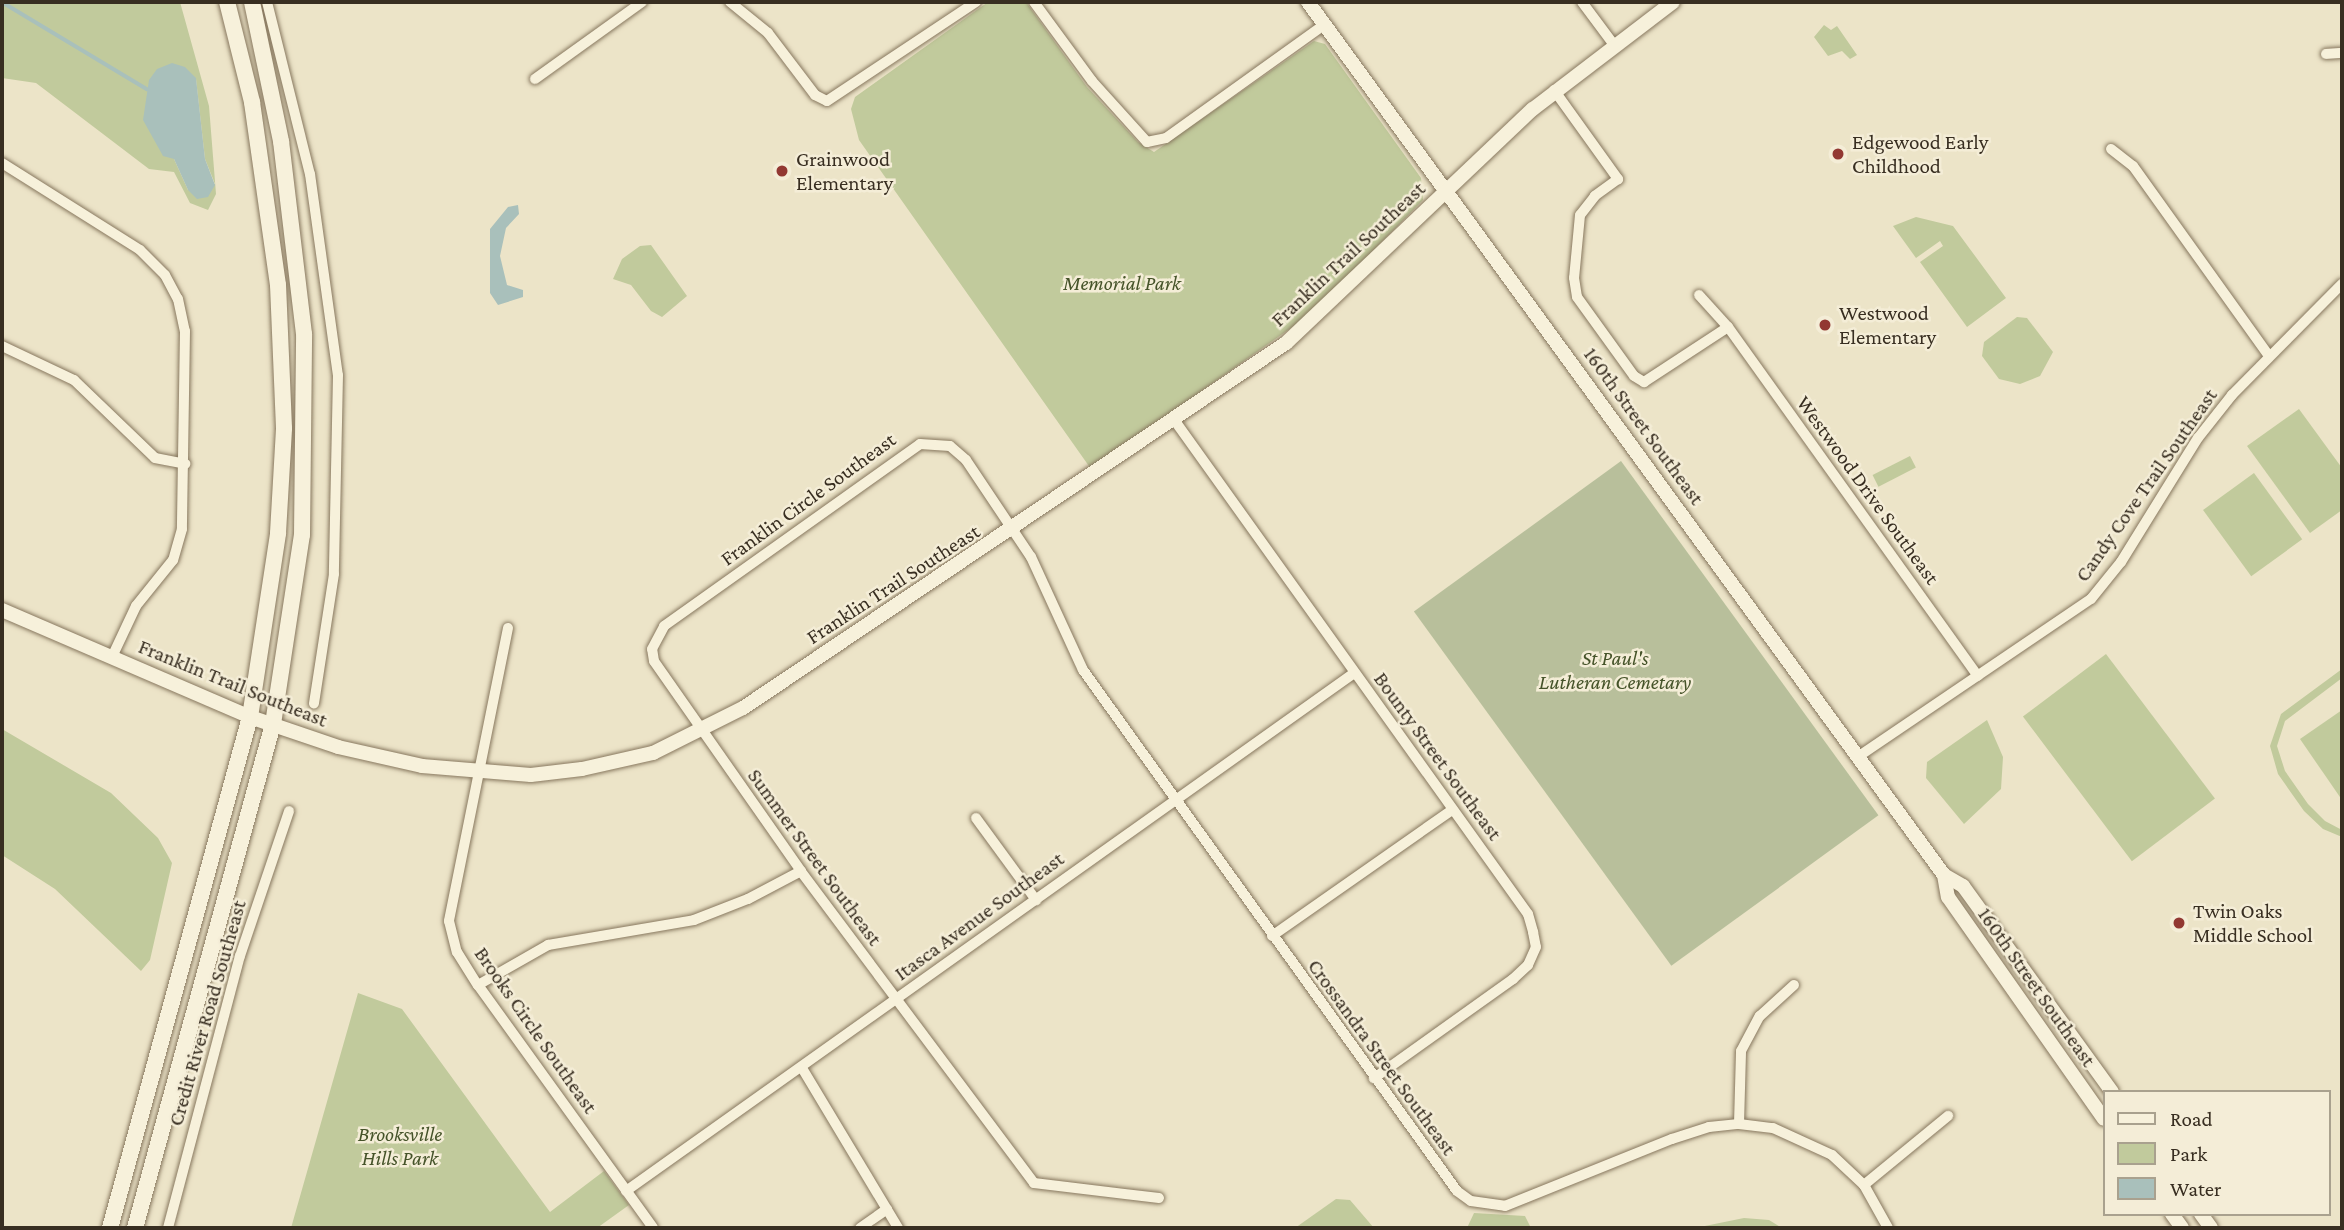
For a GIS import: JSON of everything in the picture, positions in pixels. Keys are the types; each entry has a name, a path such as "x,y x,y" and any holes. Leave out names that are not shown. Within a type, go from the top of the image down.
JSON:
{"main road":[{"path":"110,1228 133,1130 250,718 278,533 284,374 265,178 227,2"},
{"path":"135,1228 273,724 302,535 305,374 281,141 252,2"}],"street":[{"path":"267,2 310,174 338,375 335,561 314,703"},
{"path":"535,79 642,2"},
{"path":"730,2 768,33 815,95 827,101 976,2"},
{"path":"1034,2 1092,81 1147,142 1166,138 1325,24"},
{"name":"160th Street Southeast","path":"1308,2 1944,875 1963,886 2111,1090"},
{"path":"1582,2 1614,45"},
{"name":"Franklin Trail Southeast","path":"2,610 250,718 338,747 478,773 531,775 582,769 653,753 701,733 1014,529 1175,421 1286,342 1554,90 1673,2"},
{"path":"2326,54 2342,53"},
{"path":"1554,90 1618,179 1580,215 1573,278 1577,297 1633,376 1644,382 1654,378 1727,327"},
{"path":"2111,149 2133,166 2269,356"},
{"path":"2,163 140,250 164,275 178,299 185,331 182,529 173,560 136,606 112,657"},
{"name":"Candy Cove Trail Southeast","path":"1859,756 2096,593 2121,562 2198,439 2269,356 2342,284"},
{"name":"Westwood Drive Southeast","path":"1699,295 1727,327 1978,676"},
{"path":"2,345 74,380 155,458 185,464"},
{"name":"Bounty Street Southeast","path":"1175,421 1528,914 1536,947 1528,965 1513,979 1374,1078"},
{"name":"Franklin Circle Southeast","path":"652,649 664,626 920,444 950,446 965,460 1014,529"},
{"name":"Crossandra Street Southeast","path":"1014,529 1049,593 1083,670 1446,1178 1471,1201 1505,1206 1538,1197 1672,1139 1709,1127 1740,1124 1807,1140 1832,1155 1864,1185 1888,1228"},
{"name":"Brooks Circle Southeast","path":"508,628 449,920 457,952 478,985 653,1228"},
{"name":"Summer Street Southeast","path":"652,649 660,674 701,733 895,1000 1034,1183 1158,1198"},
{"name":"Itasca Avenue Southeast","path":"626,1191 1354,673"},
{"path":"1272,936 1452,810"},
{"name":"Credit River Road Southeast","path":"168,1228 240,956 289,811"},
{"path":"976,818 1035,900"},
{"path":"478,985 548,945 694,920 748,899 801,871"},
{"name":"160th Street Southeast","path":"1944,875 1948,897 2102,1116"},
{"path":"1740,1124 1741,1051 1760,1016 1794,985"},
{"path":"802,1068 898,1228"},
{"path":"1864,1185 1948,1116"},
{"path":"860,1228 887,1209"}],"green space":[{"path":"2,2 180,2 209,106 216,194 208,210 190,203 174,172 149,169 36,83 2,78","holes":["196,79 205,159 215,184 188,190 174,159"]},
{"name":"Memorial Park","path":"988,2 1026,2 1087,87 1138,142 1154,152 1314,41 1325,44 1421,178 1423,200 1312,313 1091,469 859,140 851,109 855,97"},
{"path":"1824,25 1831,30 1837,26 1857,55 1850,59 1842,51 1828,56 1814,37"},
{"path":"1916,217 1953,226 2006,298 1967,327 1920,262 1943,246 1940,241 1916,258 1893,226"},
{"path":"651,245 687,296 662,317 651,311 631,285 613,279 622,259 640,246"},
{"path":"2017,317 2027,318 2053,352 2040,376 2020,384 1999,379 1982,356 1984,342"},
{"path":"2299,409 2342,468 2342,510 2310,533 2247,446"},
{"path":"1910,456 1916,468 1878,487 1873,475"},
{"name":"St Paul's Lutheran Cemetary","path":"1621,461 1878,815 1671,966 1414,611"},
{"path":"2254,473 2302,539 2251,576 2203,510"},
{"path":"2106,654 2215,799 2132,861 2023,717"},
{"path":"2342,669 2342,678 2285,721 2277,746 2285,771 2308,804 2325,821 2342,830 2342,837 2323,829 2304,811 2278,774 2270,746 2281,714"},
{"path":"2342,710 2342,800 2300,739"},
{"path":"1987,720 2003,757 2001,789 1964,824 1926,778 1927,762"},
{"path":"2,729 111,793 158,838 172,863 150,960 141,971 55,889 2,855"},
{"name":"Brooksville Hills Park","path":"358,993 402,1009 550,1212 604,1171 629,1205 597,1228 291,1228"},
{"path":"1336,1199 1350,1200 1374,1228 1295,1228"},
{"path":"1474,1213 1525,1216 1531,1228 1467,1228"},
{"path":"1744,1218 1769,1220 1782,1228 1695,1228"}],"water":[{"path":"172,63 185,67 196,78 205,159 215,185 208,197 197,199 188,190 174,159 163,156 143,120 149,80 157,69"},
{"path":"518,205 519,214 506,228 500,256 507,285 523,290 523,297 498,305 490,293 490,229 508,207"}],"waterway":[{"path":"2,2 147,89"}],"place":[{"name":"Edgewood Early Childhood","path":"1838,154"},
{"name":"Grainwood Elementary","path":"782,171"},
{"name":"Westwood Elementary","path":"1825,325"},
{"name":"Twin Oaks Middle School","path":"2179,923"}]}
